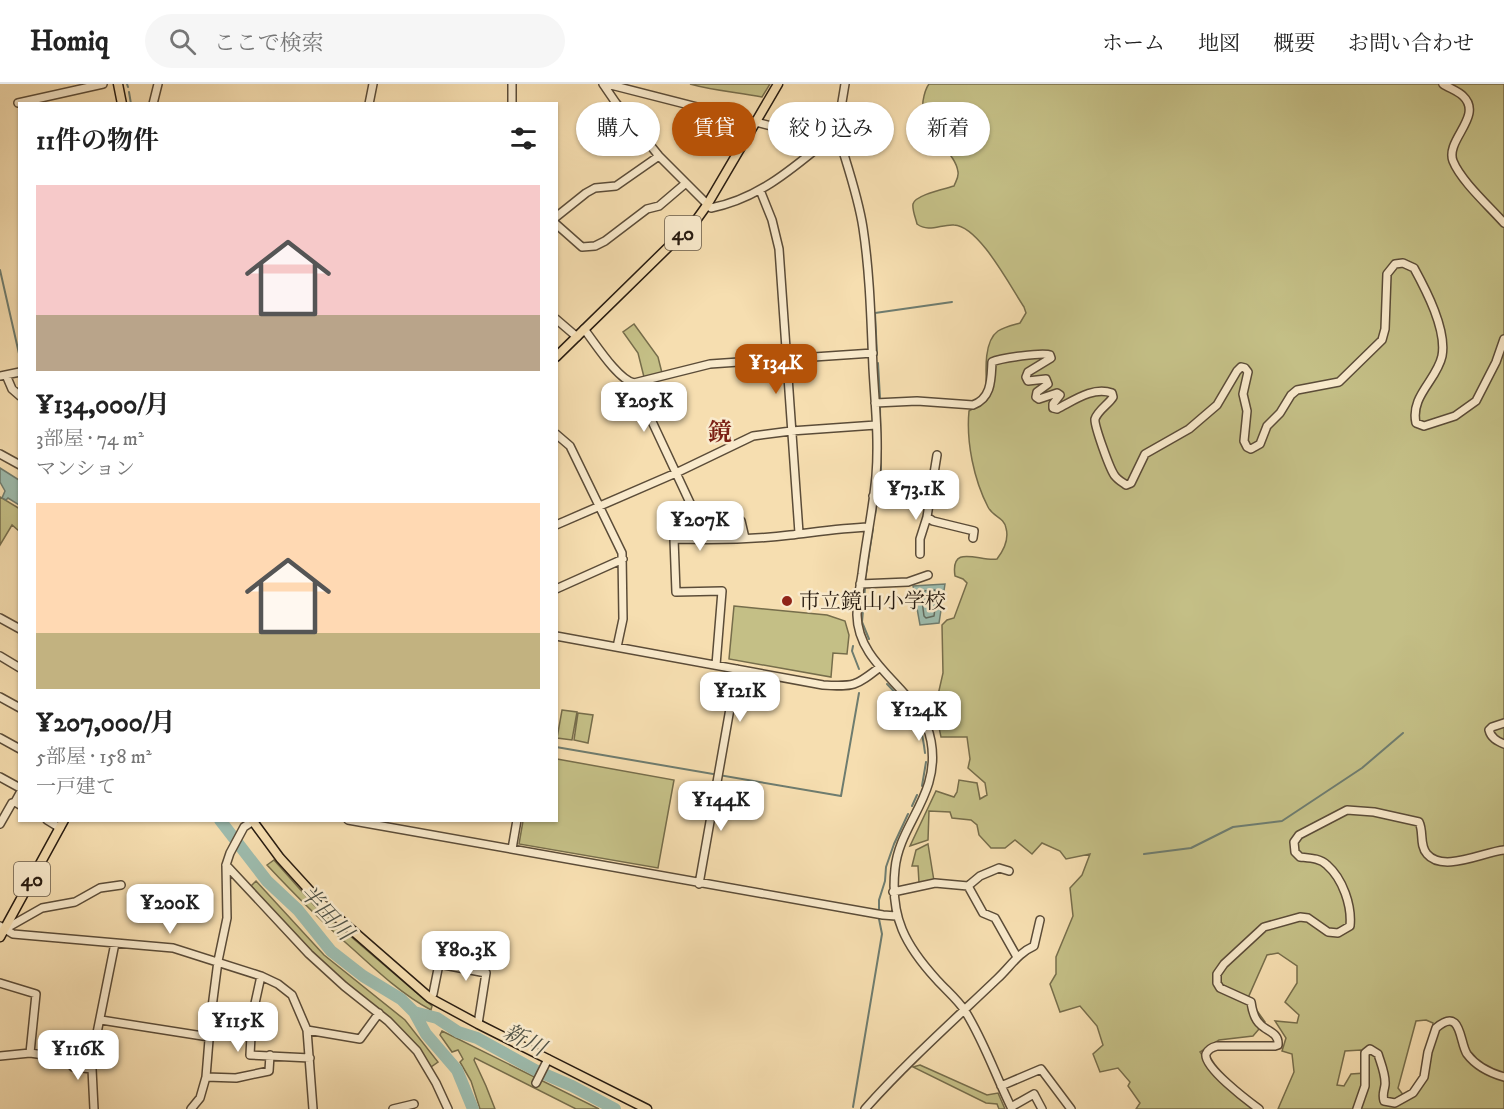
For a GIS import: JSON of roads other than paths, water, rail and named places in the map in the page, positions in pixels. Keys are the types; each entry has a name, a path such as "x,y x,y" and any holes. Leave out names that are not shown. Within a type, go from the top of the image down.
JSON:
{"main road":[{"path":"118,84 122,102"},
{"name":"40","path":"756,123 778,84"},
{"name":"40","path":"558,355 697,219 736,156"},
{"path":"254,822 280,858 321,903 430,998 547,1061 647,1109"},
{"name":"40","path":"2,931 62,824"}],"street":[{"path":"22,102 103,84"},
{"path":"154,102 158,84"},
{"path":"369,102 373,84"},
{"path":"512,84 512,102"},
{"path":"605,84 675,102"},
{"path":"605,84 615,102"},
{"path":"842,102 845,84"},
{"path":"1443,84 1463,96 1468,104 1469,114 1452,150 1453,161 1469,185 1504,222"},
{"path":"756,123 768,126"},
{"path":"558,215 586,193 595,188 616,186 659,156 707,205 713,208 777,181 808,156"},
{"path":"845,156 863,225 869,271 876,425 876,476 857,612 860,635 868,652 916,707 927,725 932,751 930,780 926,793 901,846 895,865 893,892 896,915 918,960 963,1008 976,1030 1011,1108 1034,1094 1042,1109"},
{"path":"558,226 582,247 595,246 647,209 658,206 686,183"},
{"path":"760,190 772,220 779,249 799,534"},
{"path":"875,403 917,401 973,405 980,402 989,392 992,362 1045,353 1051,358 1028,372 1026,377 1028,381 1046,379 1048,384 1037,392 1036,398 1057,393 1060,395 1053,404 1053,408 1057,409 1082,396 1099,391 1112,393 1113,397 1096,416 1095,422 1110,468 1116,478 1126,485 1131,483 1145,454 1189,429 1217,405 1241,367 1248,372 1243,394 1247,411 1244,441 1251,449 1260,444 1267,426 1297,390 1339,382 1382,340 1385,329 1388,274 1395,264 1410,264 1414,268 1436,316 1443,348 1437,369 1416,406 1416,423 1424,426 1455,416 1476,402 1496,362 1504,339"},
{"path":"558,321 577,337"},
{"path":"584,329 621,376 634,383 710,364 873,353"},
{"path":"18,372 3,376 18,394"},
{"path":"634,383 699,522 734,516 741,521 745,538"},
{"path":"558,524 676,473 753,436 876,425"},
{"path":"558,436 570,446 622,553 623,619 617,647"},
{"path":"0,454 18,464"},
{"path":"920,554 937,455"},
{"path":"873,495 929,504"},
{"path":"927,517 933,521 974,531 973,538"},
{"path":"716,665 722,591 676,592 674,539 720,540 868,527"},
{"path":"558,588 622,559"},
{"path":"860,584 908,582 928,575"},
{"path":"0,618 18,626"},
{"path":"558,636 823,685 850,687 880,667"},
{"path":"0,657 18,667"},
{"path":"699,884 737,669"},
{"path":"0,697 18,707"},
{"path":"1504,723 1489,730 1490,735 1496,741 1504,744"},
{"path":"0,738 18,748"},
{"path":"0,777 18,787"},
{"path":"0,824 2,814 12,803 17,803"},
{"path":"1258,1109 1232,1089 1206,1058 1206,1053 1210,1048 1217,1046 1275,1046 1278,1045 1279,1040 1277,1036 1261,1026 1251,1002 1220,988 1217,983 1217,974 1224,964 1264,927 1300,918 1308,918 1328,932 1338,933 1350,926 1351,917 1342,883 1326,863 1300,857 1295,852 1294,842 1299,835 1347,810 1374,812 1419,822 1425,853 1434,860 1460,861 1504,850"},
{"path":"191,1109 200,1098 206,1077 218,961 227,918 226,865 244,827 252,822"},
{"path":"369,822 390,824 699,884 883,915 896,915"},
{"path":"512,849 517,822"},
{"path":"226,865 309,954 379,1014 417,1051 448,1109"},
{"path":"893,892 935,884 968,886 980,876 999,868 1010,871"},
{"path":"2,931 42,908 75,902 100,888 121,885"},
{"path":"968,886 983,913 995,918 1017,957"},
{"path":"865,1109 963,1008 998,978 1017,957 1034,946 1040,920"},
{"path":"2,931 173,948 218,961 278,984 292,995 307,1030 313,1109"},
{"path":"94,1109 92,1058 116,943"},
{"path":"430,998 434,994 439,964 486,973 478,1024"},
{"path":"261,976 252,1017 250,1055 310,1058"},
{"path":"0,982 36,994 30,1053"},
{"path":"307,1030 360,1039 379,1014"},
{"path":"101,1020 209,1037"},
{"path":"1357,1109 1365,1086 1365,1053 1370,1049 1378,1054 1384,1072 1385,1085 1382,1096 1384,1101 1395,1103 1413,1093 1425,1077 1428,1052 1436,1028 1448,1021 1459,1027 1466,1053 1492,1074 1504,1077"},
{"path":"0,1056 30,1053 65,1058 74,1067 92,1069"},
{"path":"206,1077 236,1078 269,1071 270,1055"},
{"path":"536,1083 547,1061"},
{"path":"1001,1086 1041,1069 1071,1109"},
{"path":"393,1109 414,1104"}],"water":[{"path":"0,468 18,479 18,504 8,498 6,500 2,498 5,491 0,482"},
{"path":"945,584 939,623 920,625 913,586"}],"waterway":[{"path":"129,92 131,102"},
{"path":"0,270 18,349"},
{"path":"877,355 875,313 952,302"},
{"path":"878,363 880,398"},
{"path":"878,492 881,470 880,407"},
{"path":"875,515 877,501"},
{"path":"865,580 873,528"},
{"path":"865,588 862,622 869,639"},
{"path":"853,646 852,651 859,669"},
{"path":"887,684 904,702"},
{"path":"558,747 841,796 859,693"},
{"path":"909,707 920,729 925,753"},
{"path":"1144,854 1191,848 1233,827 1282,821 1362,768 1403,733"},
{"path":"922,786 926,762"},
{"path":"912,806 917,795"},
{"path":"879,911 886,867 908,814"},
{"name":"半田川","path":"222,822 267,881 298,910 331,951 363,976 401,999 414,1012 426,1034 457,1070 473,1109"},
{"path":"853,1107 882,934 879,919"},
{"name":"新川","path":"414,1012 437,1018 458,1032 477,1038 535,1070 572,1086 615,1109"}],"place":[{"name":"市立鏡山小学校","path":"787,601"}],"district":[{"name":"鏡","path":"720,432"}]}
